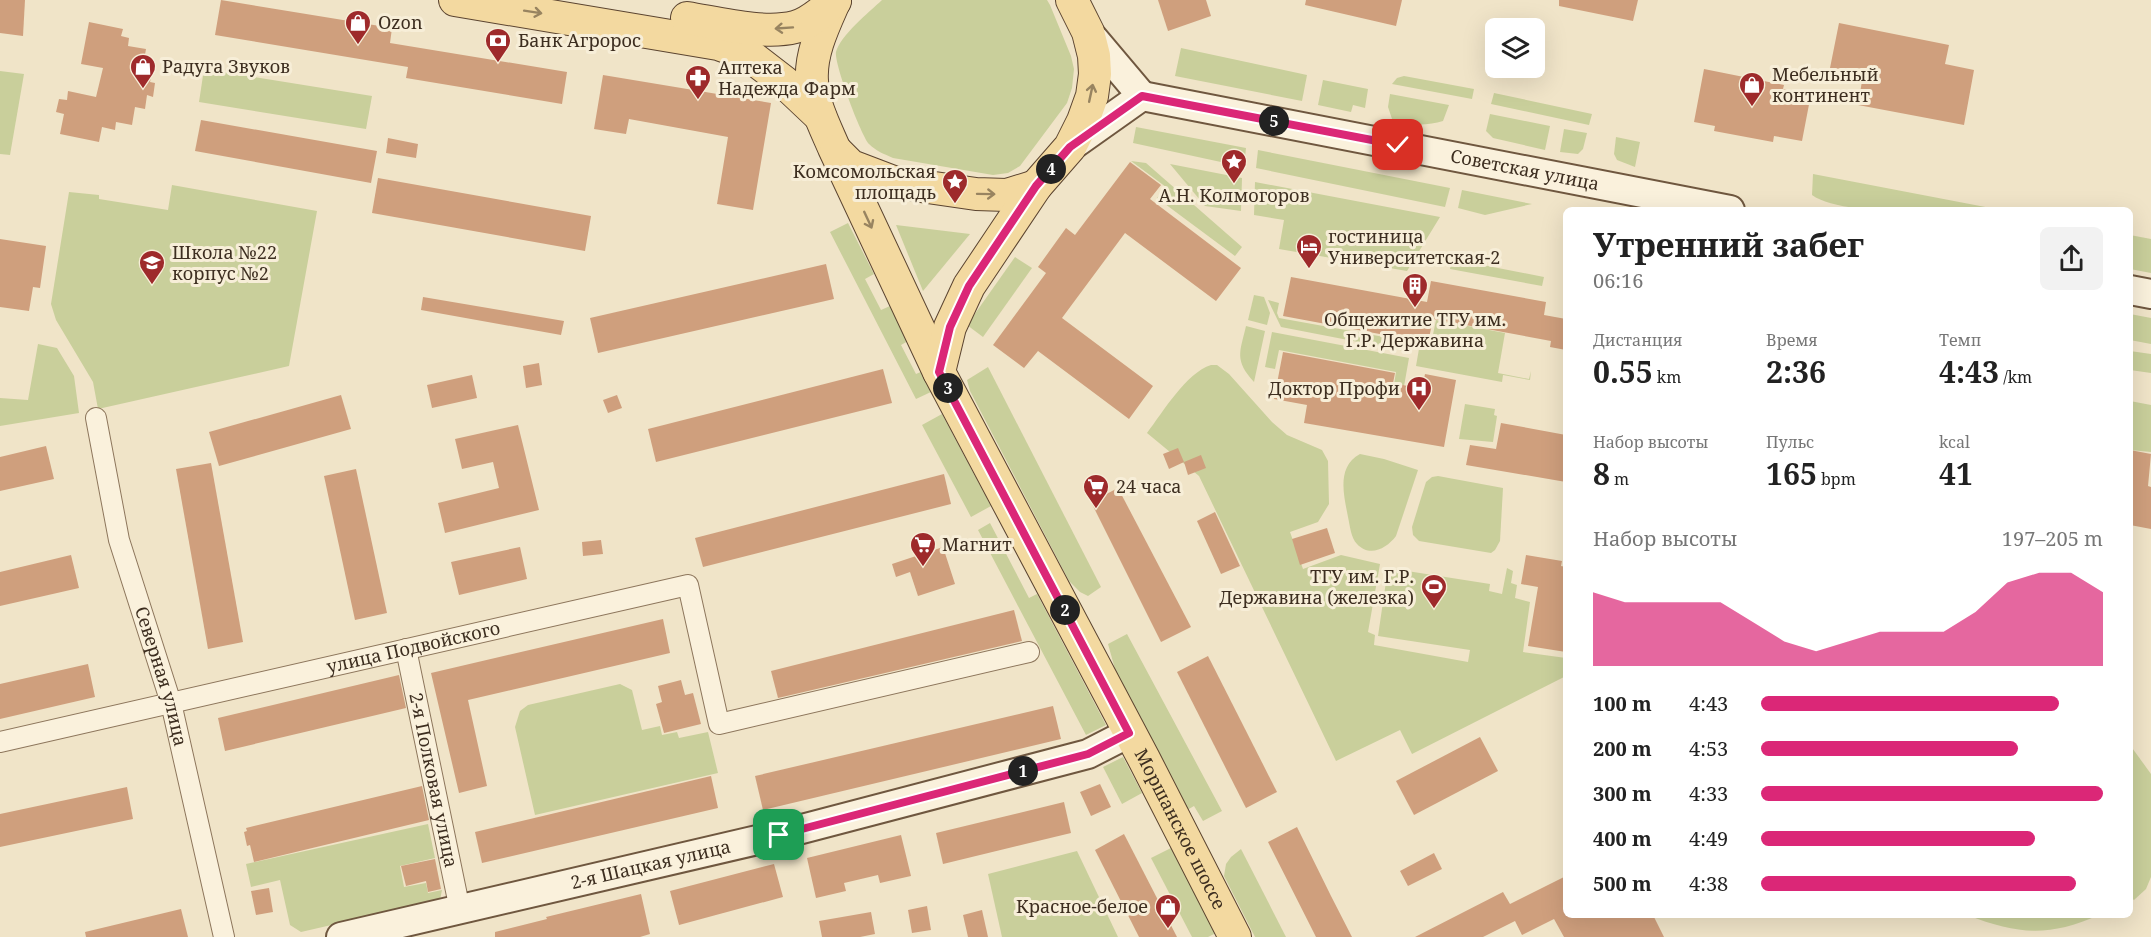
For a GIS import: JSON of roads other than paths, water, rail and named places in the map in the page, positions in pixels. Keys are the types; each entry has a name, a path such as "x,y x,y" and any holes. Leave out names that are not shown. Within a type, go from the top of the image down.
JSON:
{"main road":[{"path":"455,0 718,44 749,55 784,81 820,116"},
{"path":"579,0 765,29 796,27 814,18 835,0"},
{"path":"820,116 811,80 814,55 820,34 835,0"},
{"path":"939,372 950,327 969,286 1036,186 1070,147 1092,96 1095,74 1094,56 1088,32 1072,0"},
{"name":"Моршанское шоссе","path":"820,116 939,372 1235,937"},
{"path":"834,148 851,166 893,182 976,194 1007,195 1036,186"}],"street":[{"path":"1070,147 1142,96 1088,32"},
{"name":"Советская улица","path":"1142,96 1715,207"},
{"path":"2133,291 2151,294"},
{"name":"Северная улица","path":"96,418 119,540 171,703 224,937"},
{"name":"улица Подвойского","path":"0,742 688,585 719,724 1029,652"},
{"name":"2-я Полковая улица","path":"406,649 460,910"},
{"name":"2-я Шацкая улица","path":"342,937 779,835 1088,754 1129,733"}],"place":[{"name":"Ozon","path":"358,46"},
{"name":"Банк Агророс","path":"498,64"},
{"name":"Радуга Звуков","path":"143,90"},
{"name":"Аптека Надежда Фарм","path":"698,101"},
{"name":"Мебельный континент","path":"1752,108"},
{"name":"А.Н. Колмогоров","path":"1234,185"},
{"name":"Комсомольская площадь","path":"955,205"},
{"name":"гостиница Университетская-2","path":"1309,270"},
{"name":"Школа №22 корпус №2","path":"152,286"},
{"name":"Общежитие ТГУ им. Г.Р. Державина","path":"1415,309"},
{"name":"Доктор Профи","path":"1419,412"},
{"name":"24 часа","path":"1096,510"},
{"name":"Магнит","path":"923,568"},
{"name":"ТГУ им. Г.Р. Державина (железка)","path":"1434,610"},
{"name":"Красное-белое","path":"1168,930"}]}
